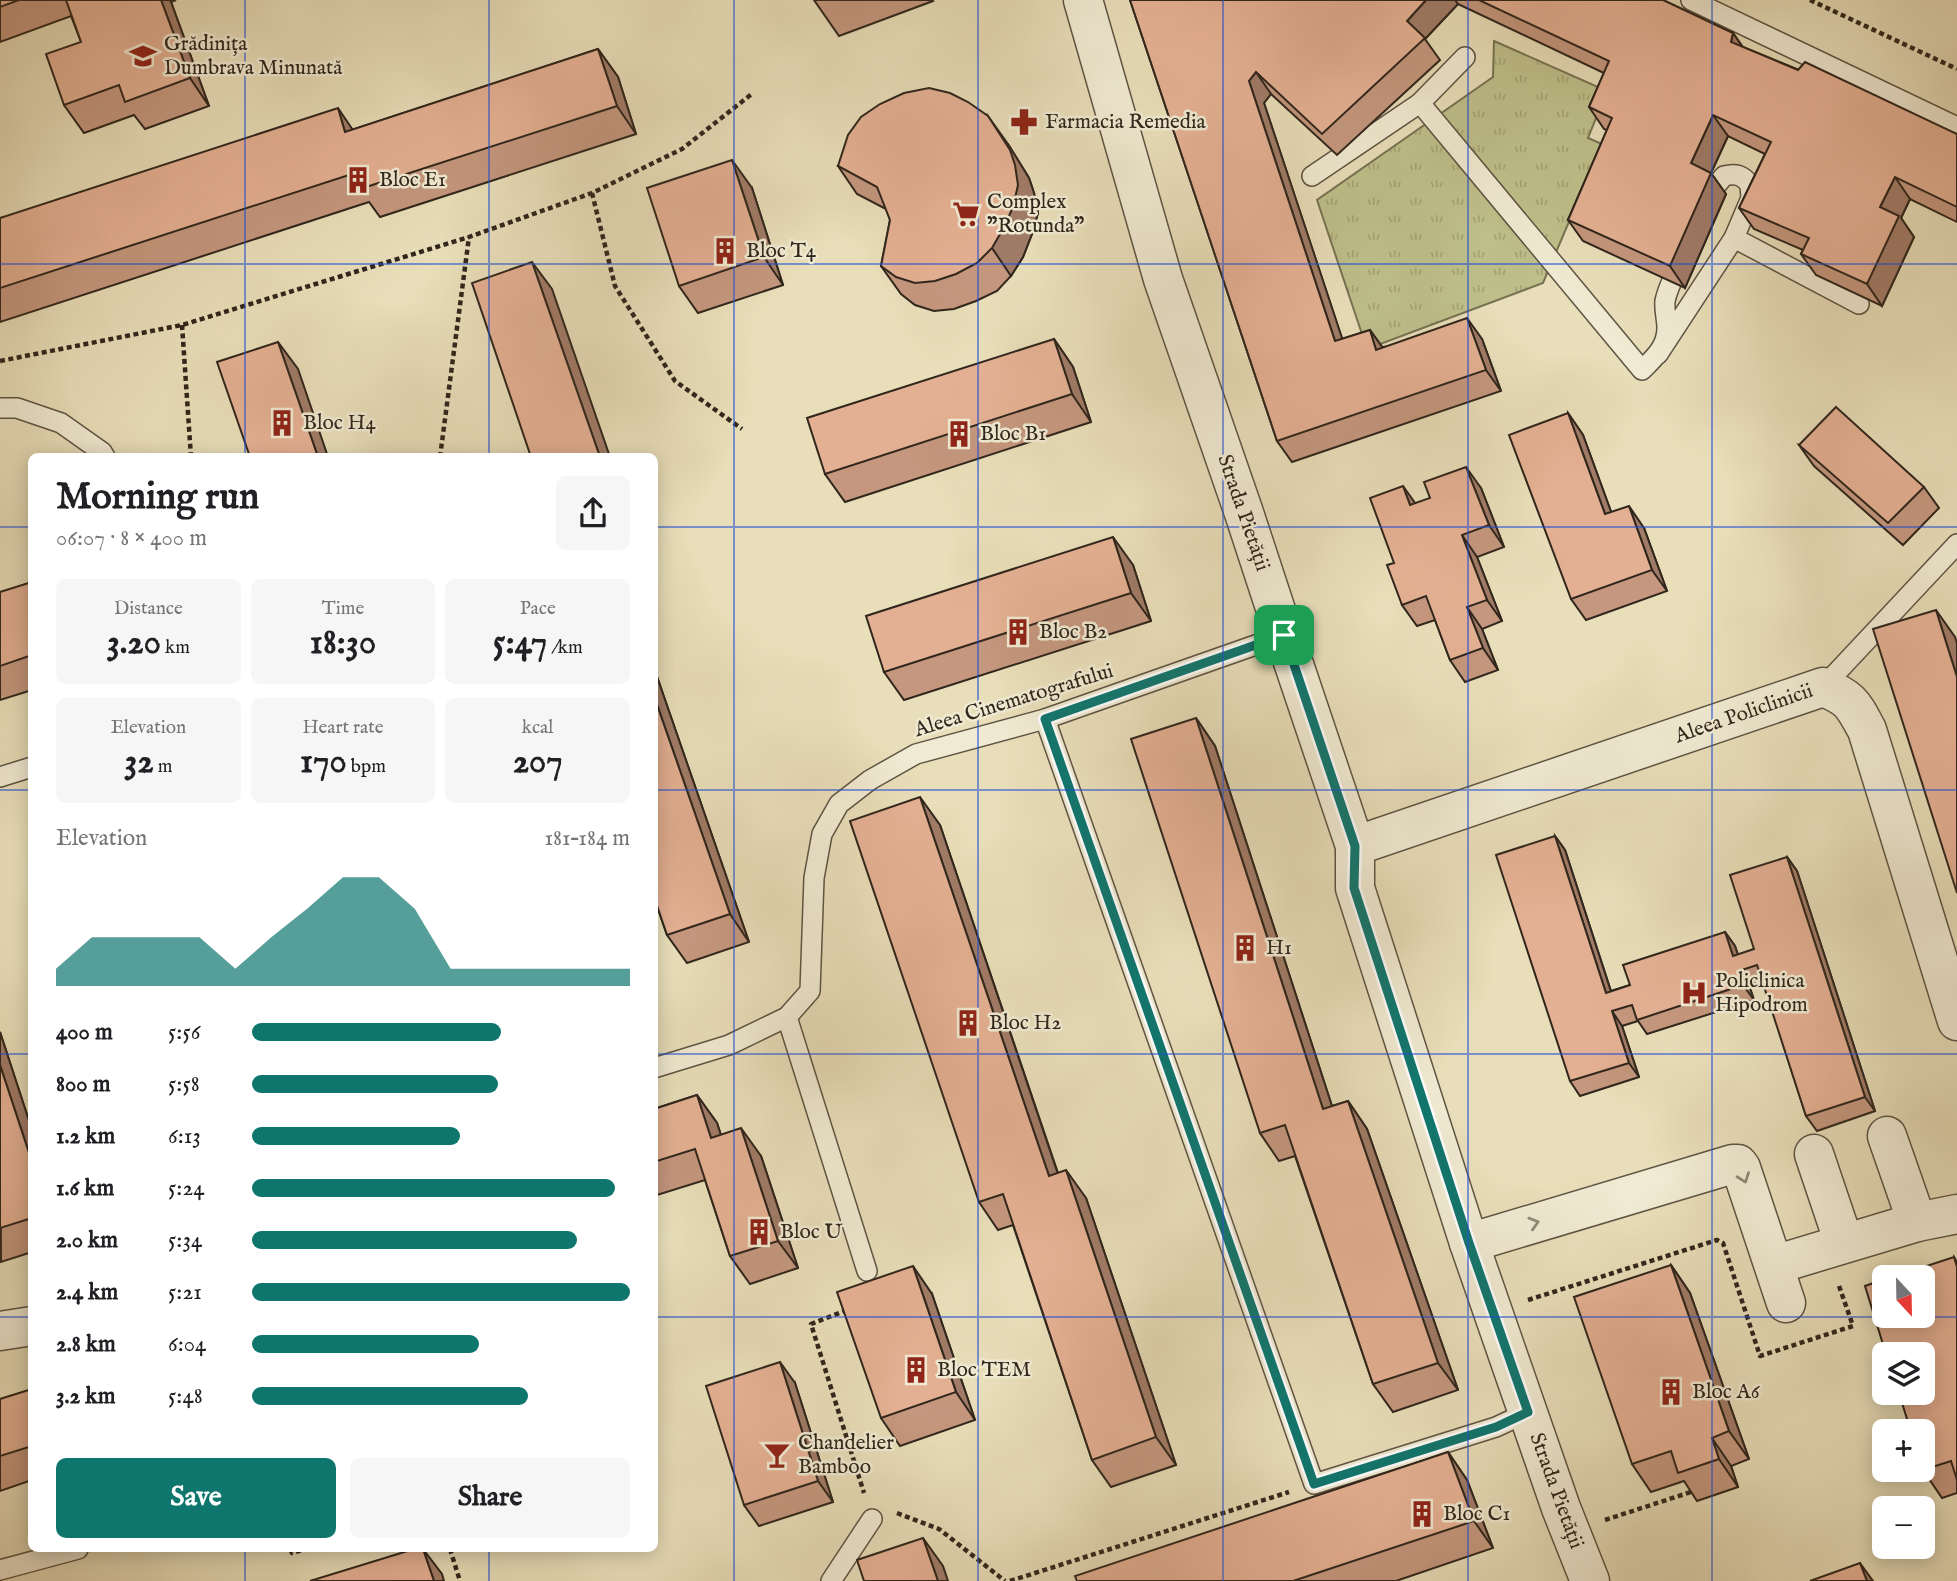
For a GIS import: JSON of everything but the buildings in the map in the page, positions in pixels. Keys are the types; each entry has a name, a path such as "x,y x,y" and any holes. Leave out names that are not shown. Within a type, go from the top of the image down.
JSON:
{"street":[{"name":"Strada Pietății","path":"1083,0 1163,279 1355,846 1354,888 1469,1243 1561,1508 1590,1581"},
{"name":"Aleea Policlinicii","path":"1355,846 1823,687 1841,694 1854,704 1867,730 1957,1021"},
{"path":"1887,1136 1917,1222"},
{"path":"1814,1154 1840,1260"},
{"path":"1469,1243 1738,1164 1786,1303"},
{"path":"1774,1265 1840,1260 1917,1222 1957,1214"},
{"path":"0,1331 28,1327"}],"lane":[{"path":"1691,0 1957,127"},
{"path":"1312,176 1420,103 1465,57"},
{"path":"1420,103 1642,370 1658,354 1734,238 1751,198 1750,185 1740,175 1730,174 1720,180 1699,221"},
{"path":"1734,238 1859,304"},
{"path":"1658,354 1665,342 1667,330 1664,310 1667,290 1688,244"},
{"path":"0,408 17,408 61,423 103,453"},
{"path":"1823,687 1957,544"},
{"name":"Aleea Cinematografului","path":"658,1067 729,1045 787,1017 810,991 814,878 822,834 839,804 870,779 916,754 1045,719 1284,635"},
{"path":"1045,719 1314,1484 1496,1427 1528,1412"},
{"path":"0,777 28,768"},
{"path":"787,1017 867,1271"},
{"path":"831,1581 872,1519"},
{"path":"0,1570 67,1552"}],"path":[{"path":"1810,0 1957,69"},
{"path":"0,361 183,325 469,237 592,193 682,149 753,93"},
{"path":"592,193 615,286 676,380 742,429"},
{"path":"441,453 469,237"},
{"path":"183,325 191,453"},
{"path":"1522,1305 1528,1300 1717,1240 1723,1243 1760,1356 1853,1326 1840,1260"},
{"path":"1634,1266 1638,1276"},
{"path":"849,1310 811,1324 872,1519 892,1511 939,1529 1007,1581 1314,1484"},
{"path":"1594,1524 1694,1491"},
{"path":"451,1552 460,1581"}],"green space":[{"path":"1494,41 1607,91 1588,138 1602,144 1543,283 1367,349 1317,200 1493,77"}],"place":[{"name":"Grădinița Dumbrava Minunată","path":"143,56"},
{"name":"Farmacia Remedia","path":"1024,122"},
{"name":"Bloc E1","path":"358,180"},
{"name":"Complex \"Rotunda\"","path":"966,214"},
{"name":"Bloc T4","path":"725,251"},
{"name":"Bloc H4","path":"282,423"},
{"name":"Bloc B1","path":"959,434"},
{"name":"Bloc B2","path":"1018,632"},
{"name":"H1","path":"1245,948"},
{"name":"Policlinica Hipodrom","path":"1694,993"},
{"name":"Bloc H2","path":"968,1023"},
{"name":"Bloc U","path":"759,1232"},
{"name":"Bloc TEM","path":"916,1370"},
{"name":"Bloc A6","path":"1671,1392"},
{"name":"Chandelier Bamboo","path":"777,1455"},
{"name":"Bloc C1","path":"1422,1514"}],"route":[{"path":"1284,635 1355,846 1354,888 1469,1243 1528,1412 1496,1427 1314,1484 1045,719 1284,635"}]}
